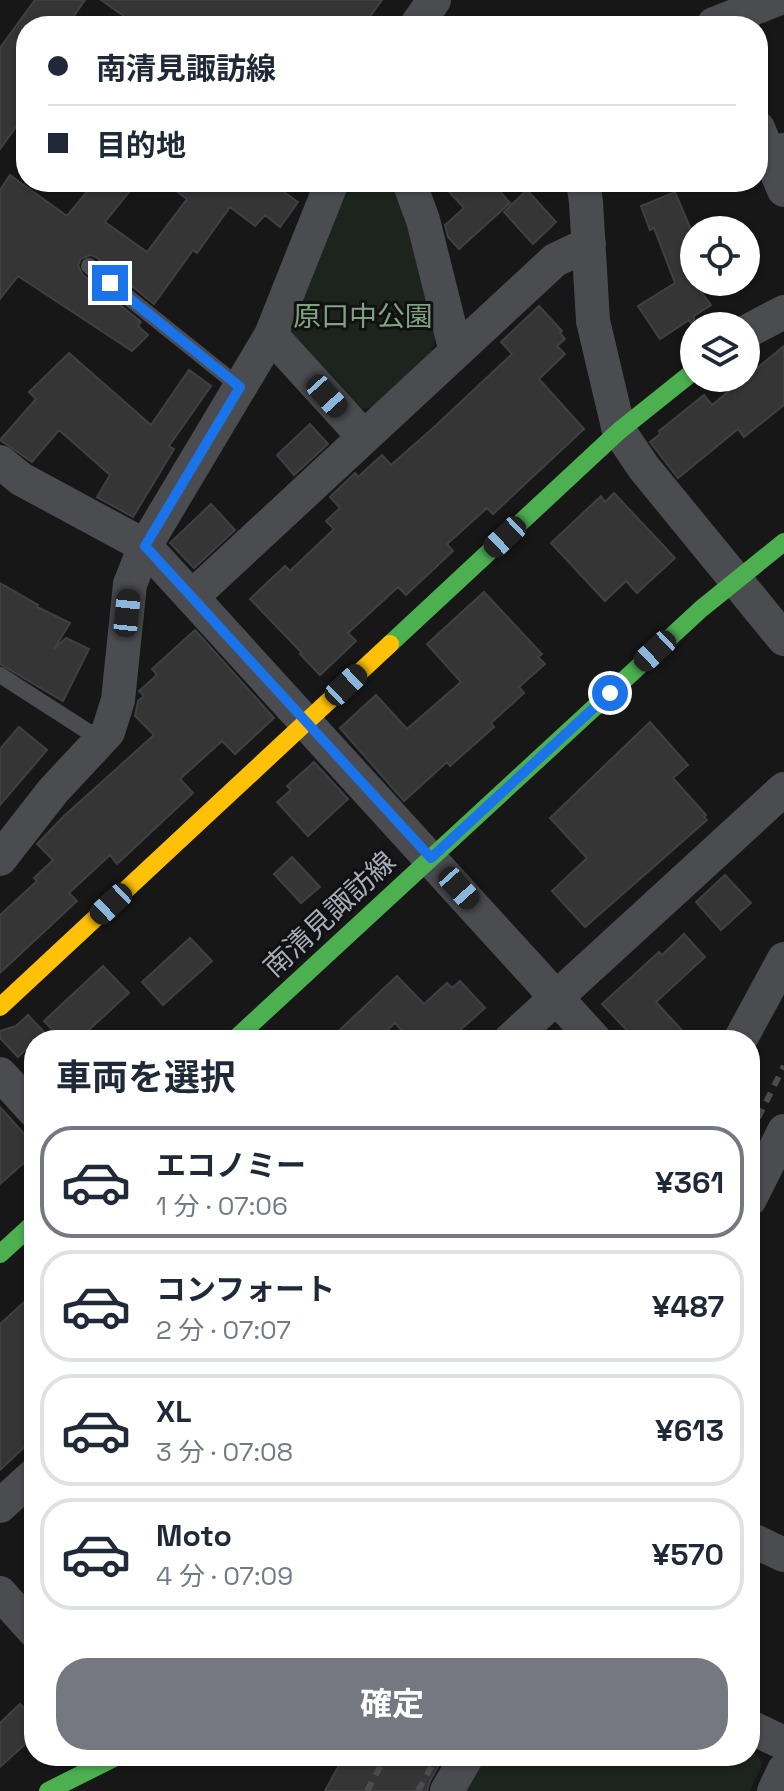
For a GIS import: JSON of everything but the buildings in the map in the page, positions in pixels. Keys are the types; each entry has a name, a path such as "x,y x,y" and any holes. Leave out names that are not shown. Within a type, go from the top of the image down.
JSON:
{"street":[{"path":"734,16 775,0"},
{"path":"771,145 784,190"},
{"path":"0,859 53,791 108,732 118,700 130,584 145,546 271,335 328,192"},
{"path":"413,192 423,220 456,352"},
{"path":"584,192 593,321 619,431 644,468 784,639"},
{"path":"193,596 555,260 589,244"},
{"path":"760,325 784,312"},
{"path":"271,335 364,437"},
{"path":"0,1007 619,431 680,382"},
{"path":"0,462 21,479 145,546 586,1030"},
{"name":"南清見諏訪線","path":"245,1030 735,580 784,542"},
{"path":"521,1030 784,789"},
{"path":"745,1030 784,959"},
{"path":"0,1074 24,1100"},
{"path":"765,1189 784,1131"},
{"path":"0,1254 24,1232"},
{"path":"0,1506 24,1484"},
{"path":"760,1544 784,1555"},
{"path":"0,1593 24,1620"},
{"path":"760,1732 784,1743"},
{"path":"48,1791 98,1766"},
{"path":"447,1791 461,1766"},
{"path":"774,1791 784,1770"}],"lane":[{"path":"89,266 240,387"},
{"path":"0,675 101,740"}],"green space":[{"name":"原口中公園","path":"340,192 400,192 436,337 429,358 375,407 362,409 292,336 292,317"},
{"path":"760,1760 762,1764 750,1791 463,1791 477,1766 760,1766"}],"railway":[{"path":"760,1114 784,1066"},
{"path":"367,1791 381,1766"},
{"path":"418,1791 432,1766"}],"traffic: fast":[{"path":"390,644 619,431 680,382"},
{"path":"245,1030 701,609 784,542"},
{"path":"0,1254 24,1232"},
{"path":"48,1791 98,1766"}],"traffic: slow":[{"path":"0,1007 390,644"}],"route":[{"path":"110,283 240,387 145,546 431,858 610,693"}]}
